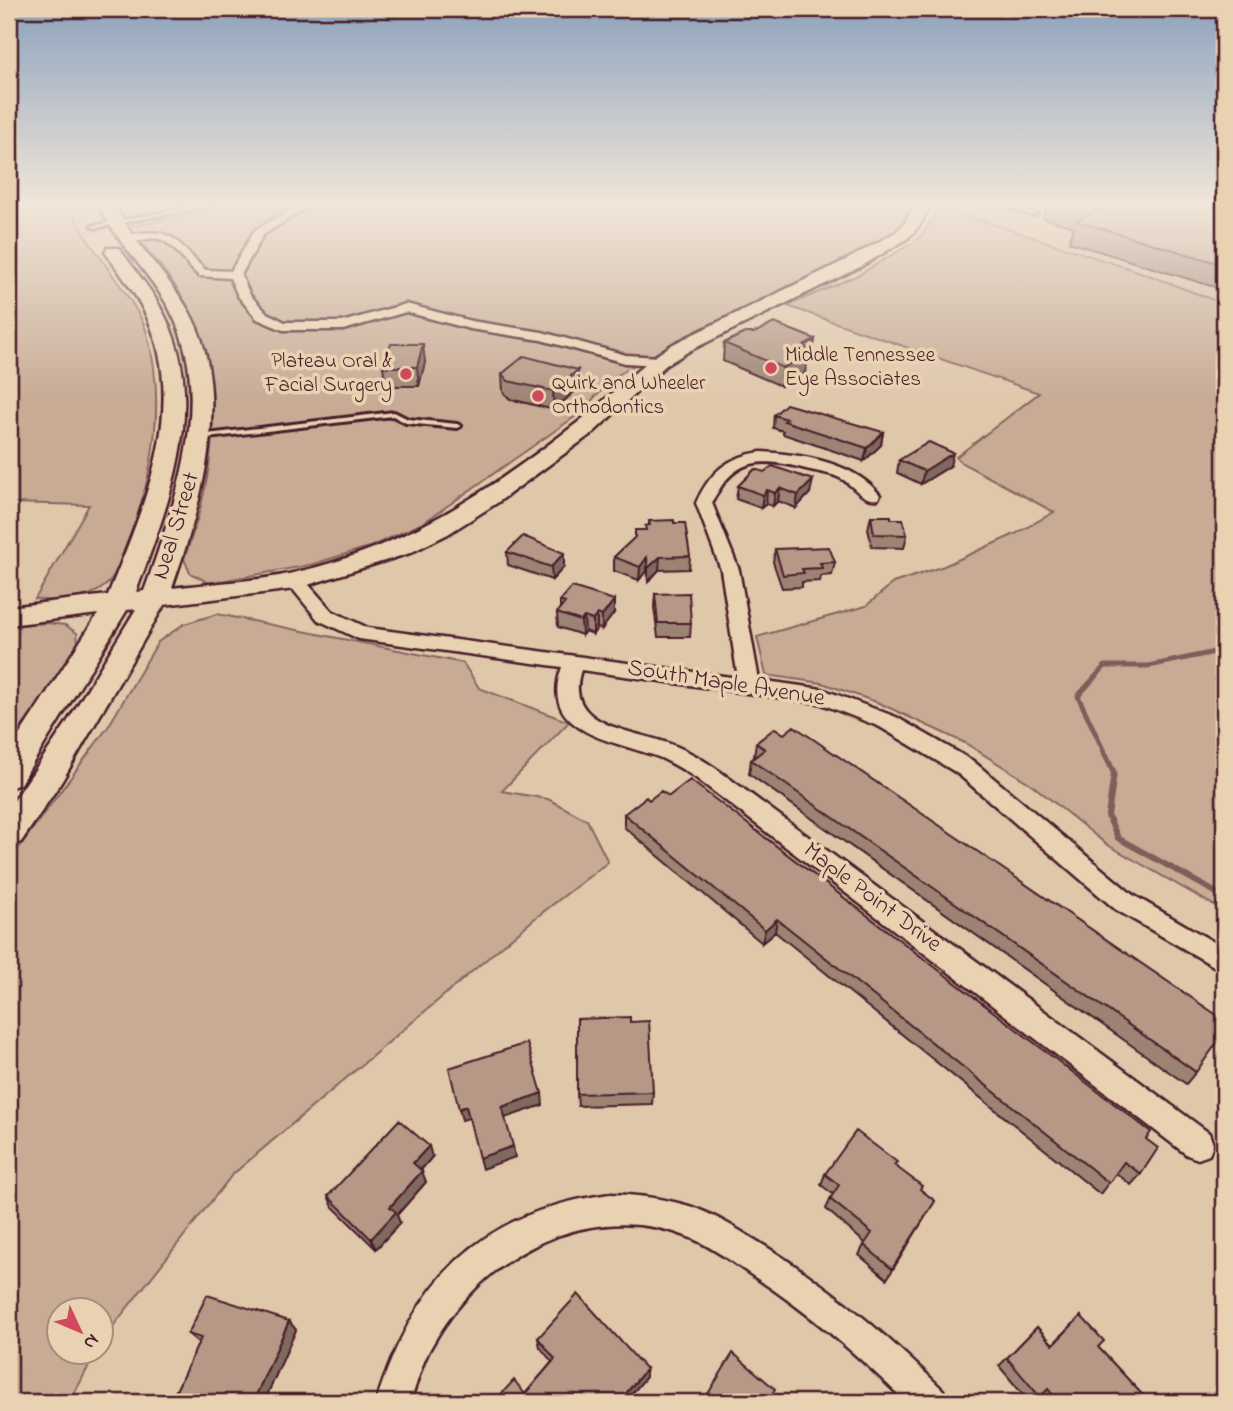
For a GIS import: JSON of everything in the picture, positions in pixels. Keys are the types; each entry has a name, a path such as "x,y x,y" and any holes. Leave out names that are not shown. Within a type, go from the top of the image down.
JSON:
{"main road":[{"name":"Neal Street","path":"9,776 120,602 158,499 169,455 175,399 171,369 159,320 133,269"},
{"name":"Neal Street","path":"9,833 66,749 155,598 184,512 197,460 200,388 196,354 187,325 164,286 149,269"},
{"path":"9,616 295,581 401,548 439,529 489,498 586,426 659,361 682,346 842,269"}],"street":[{"path":"197,269 204,273 235,275"},
{"path":"235,275 238,269"},
{"path":"235,275 244,296 262,316 283,326 343,326 406,308 470,325 542,336 625,359 659,361"},
{"path":"750,685 730,570 704,503 710,486 735,463 762,455 782,457 845,475 872,495"},
{"name":"South Maple Avenue","path":"295,581 315,607 334,624 366,634 822,696 888,722 954,760 1124,902 1224,961"},
{"name":"Maple Point Drive","path":"574,662 566,684 567,700 579,718 599,730 673,754 710,776 1198,1144"},
{"path":"393,1402 419,1334 446,1295 471,1267 503,1242 538,1225 578,1213 611,1208 648,1210 691,1223 728,1241 823,1305 869,1342 931,1402"}],"lane":[{"path":"199,437 394,414 406,421 457,426"}],"shaded area":[{"path":"9,269 108,269 146,330 156,384 154,438 144,492 121,560 110,581 99,590 82,597 35,599 89,505 9,503"},
{"path":"164,269 833,269 662,350 616,376 576,416 423,523 372,546 310,565 209,583 190,573 184,559 205,490 213,418 210,383 204,348 191,314"},
{"path":"868,269 1130,269 1224,304 1224,911 1106,844 1031,784 965,743 879,703 822,683 766,675 757,637 866,606 893,583 944,566 1015,534 1054,512 962,463 956,457 1039,393 787,306"},
{"path":"1130,269 1224,269 1224,304"},
{"path":"217,614 463,663 479,688 569,722 502,791 548,799 587,820 608,862 534,919 232,1175 116,1322 116,1296 46,1296 46,1366 89,1366 70,1402 9,1402 9,861 108,727 158,642 184,624"},
{"path":"47,623 65,625 77,633 79,650 9,744 9,626"}],"building":[{"path":"774,323 815,339 804,345 807,355 783,368 724,343 745,333 754,333"},
{"path":"391,344 423,344 417,367 383,367"},
{"path":"524,356 578,370 553,391 508,381 502,374"},
{"path":"786,404 883,432 867,448 784,421 787,419 774,415"},
{"path":"929,442 953,453 924,471 899,460"},
{"path":"772,466 813,480 798,495 780,488 775,493 767,490 763,495 738,486 755,469 764,472"},
{"path":"871,516 903,519 907,535 874,534"},
{"path":"674,520 674,523 685,523 690,556 660,557 648,568 647,557 640,567 614,557 635,537 635,530 646,530 645,526 650,525 649,521"},
{"path":"523,536 564,553 551,567 507,552"},
{"path":"829,547 835,562 820,563 822,568 802,569 804,573 783,575 775,549"},
{"path":"572,587 614,600 602,616 597,614 593,620 584,617 581,621 557,613 565,603 560,601"},
{"path":"689,593 691,623 658,623 655,594"},
{"path":"794,726 1224,1020 1224,1033 1196,1072 751,760 765,749 756,743 775,728 784,734"},
{"path":"690,780 1151,1132 1146,1139 1158,1148 1141,1174 1124,1162 1109,1183 777,919 765,930 624,814 646,797 649,800 661,791 669,796"},
{"path":"630,1017 630,1022 649,1021 653,1092 577,1094 577,1019"},
{"path":"527,1043 542,1093 502,1107 513,1146 479,1158 466,1106 459,1109 449,1068"},
{"path":"399,1120 429,1146 413,1163 422,1171 390,1207 396,1212 371,1239 328,1196"},
{"path":"856,1131 897,1162 894,1165 922,1186 920,1189 935,1201 892,1269 864,1245 872,1233 830,1199 839,1185 825,1174"},
{"path":"578,1294 646,1369 619,1402 494,1402 514,1380 525,1394 555,1359 538,1338"},
{"path":"207,1295 289,1321 253,1402 195,1402 174,1395 201,1338 188,1334"},
{"path":"1081,1316 1104,1341 1098,1347 1149,1402 1059,1402 1048,1389 1040,1397 1007,1358 1037,1327 1053,1345"},
{"path":"733,1353 775,1389 767,1402 703,1402"}],"waterway":[{"path":"1106,756 1078,696 1105,666 1149,666 1224,650"},
{"path":"1105,754 1114,773 1108,816 1118,838 1224,897"}],"place":[{"name":"Middle Tennessee Eye Associates","path":"771,368"},
{"name":"Plateau Oral & Facial Surgery","path":"406,374"},
{"name":"Quirk and Wheeler Orthodontics","path":"538,396"}]}
